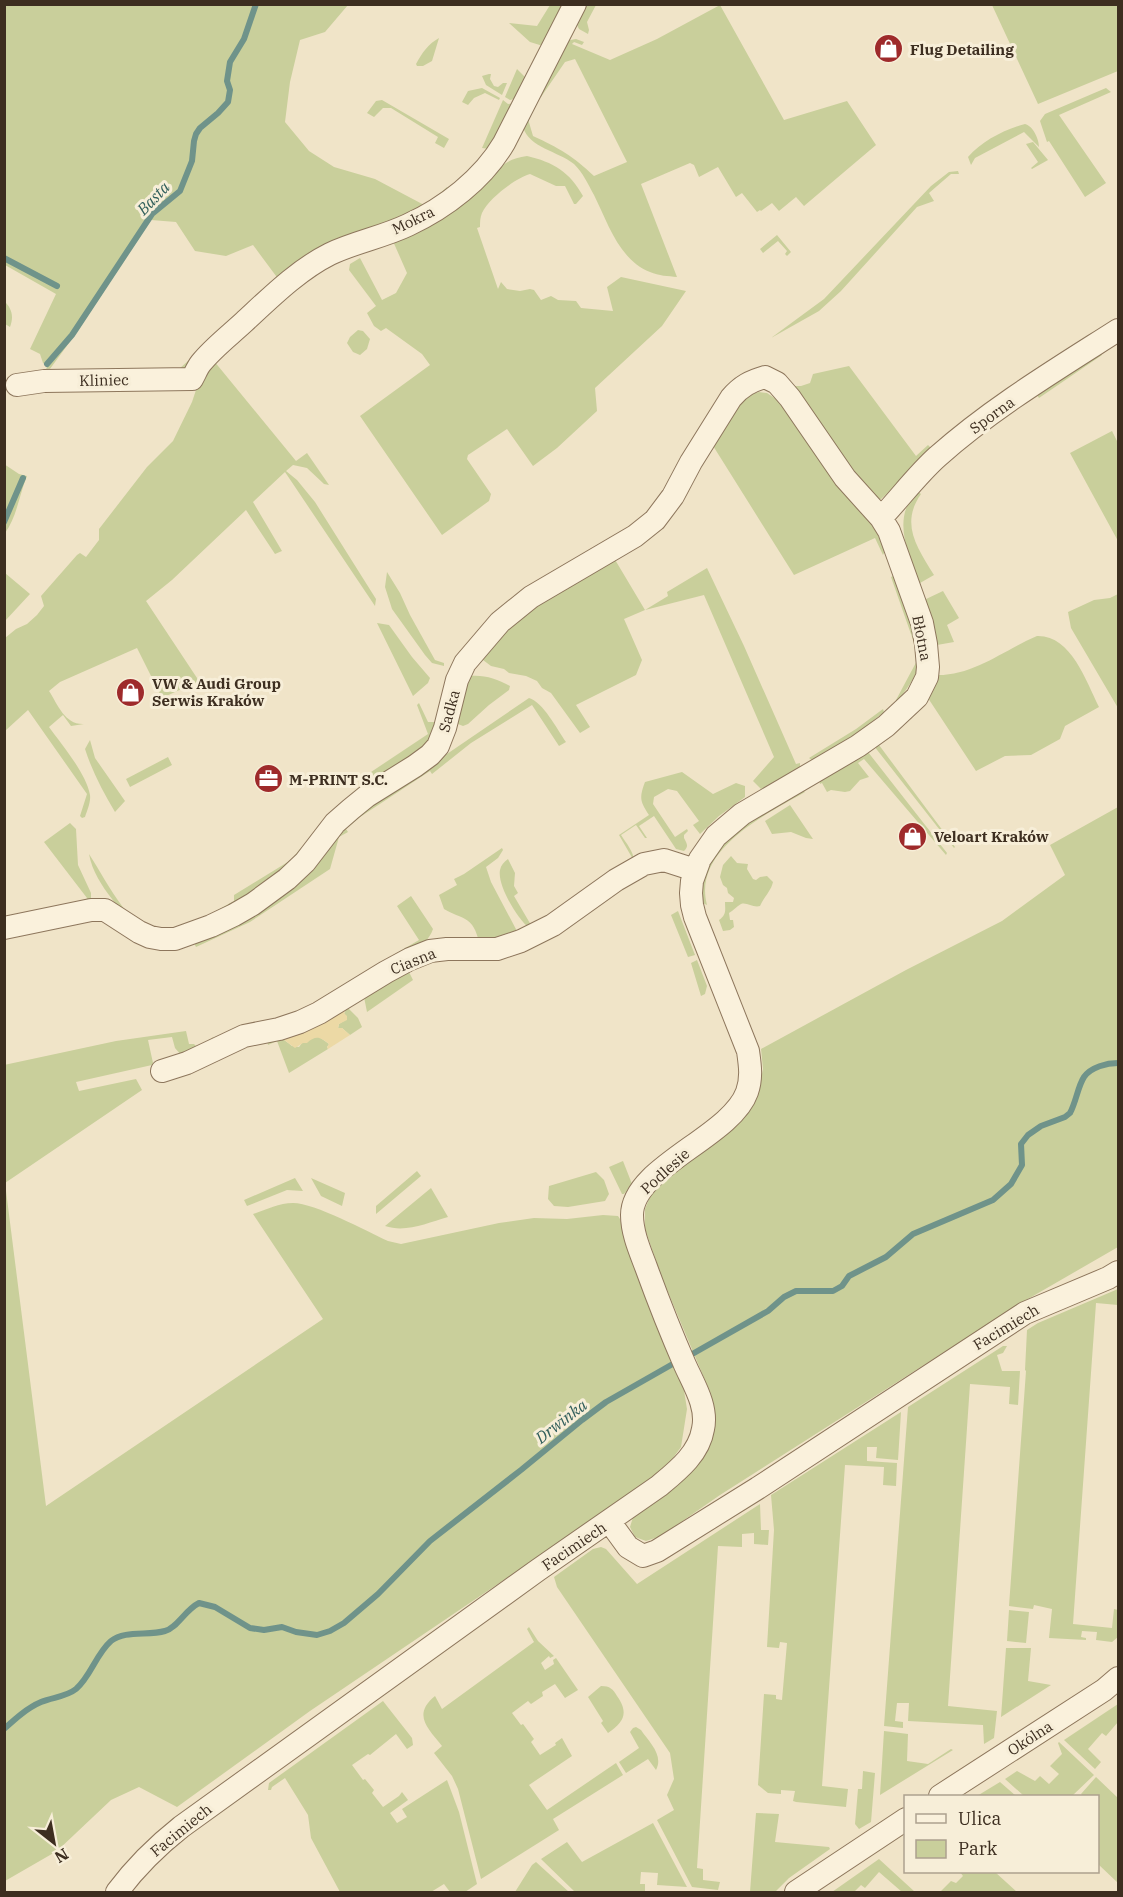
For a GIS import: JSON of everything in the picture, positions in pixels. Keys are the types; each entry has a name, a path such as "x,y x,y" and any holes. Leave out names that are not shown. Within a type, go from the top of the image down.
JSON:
{"street":[{"name":"Mokra","path":"192,379 201,364 216,348 311,265 331,254 407,225 436,210 486,169 497,156 575,4"},
{"name":"Sporna","path":"881,518 935,459 962,436 1044,378 1119,330"},
{"name":"Błotna","path":"695,870 707,848 729,824 858,746 886,726 908,707 923,687 927,677 928,656 921,623 889,531 881,518 845,478 790,398 777,383 765,376"},
{"name":"Sadka","path":"4,928 91,910 105,910 145,934 161,939 176,939 226,918 271,891 305,862 335,823 351,809 430,755 438,746 457,680 465,663 500,622 524,602 636,536 655,520 673,496 691,462 731,398 750,381 765,376"},
{"name":"Kliniec","path":"17,385 44,381 192,379"},
{"name":"Ciasna","path":"162,1071 187,1063 244,1036 300,1022 386,972 430,951 497,949 521,941 553,926 616,880 644,864 664,860 695,870"},
{"name":"Podlesie","path":"609,1521 660,1486 677,1471 689,1459 703,1431 703,1409 636,1241 632,1207 642,1187 648,1181 724,1120 740,1105 747,1093 750,1069 744,1039 695,917 691,893 695,870"},
{"name":"Facimiech","path":"117,1893 127,1878 147,1857 180,1827 609,1521 628,1547 643,1556 657,1551 758,1488 1025,1313 1119,1272"},
{"name":"Okólna","path":"943,1795 1119,1678"},
{"path":"796,1893 904,1820"}],"green space":[{"path":"4,5 348,5 325,32 300,40 290,82 285,122 309,151 334,167 375,179 426,206 447,187 449,191 432,207 422,212 325,251 274,288 272,286 279,280 253,245 226,256 195,251 176,222 151,220 77,332 47,373 44,372 48,366 43,363 40,354 30,349 56,294 5,265"},
{"path":"550,5 566,5 543,46 530,42 509,23 537,26"},
{"path":"583,5 596,5 587,22 588,34 579,29 576,23"},
{"path":"720,5 784,120 847,101 876,145 804,206 796,197 779,211 772,203 757,212 742,193 736,197 718,167 699,177 694,165 690,163 641,184 677,277 657,274 639,266 622,250 577,167 531,140 523,127 528,119 533,136 565,153 594,176 627,162 575,59 565,62 541,97 536,93 565,41 576,39 584,42 582,45 574,42 572,44 610,60 657,39"},
{"path":"992,5 1118,5 1118,71 1038,104"},
{"path":"439,38 432,61 423,66 417,66 416,64 426,49"},
{"path":"517,69 528,80 518,98 510,100 505,97"},
{"path":"491,74 490,79 494,86 498,87 507,83 502,95 486,85 482,76"},
{"path":"482,88 500,98 499,100 485,93 474,98 468,105 462,102 468,91"},
{"path":"1106,88 1111,92 1059,115 1106,183 1085,197 1049,141 1047,142 1040,121 1045,114"},
{"path":"382,100 449,139 444,148 435,143 438,137 391,108 383,108 374,117 367,113 376,101"},
{"path":"503,100 508,104 517,103 489,149 482,148"},
{"path":"1025,124 1035,133 1039,147 1024,132 975,158 971,165 968,157 980,146 1002,132"},
{"path":"1033,142 1048,160 1032,169 1038,162 1026,144"},
{"path":"527,156 545,161 560,169 572,180 583,196 574,204 565,186 556,186 530,174 511,184 490,201 480,218 480,227 477,228 498,289 501,282 507,289 534,290 541,300 551,296 558,300 576,301 581,308 613,311 607,287 621,277 686,291 662,326 595,388 597,411 557,448 533,466 507,429 468,455 467,459 491,494 489,501 442,535 360,416 430,365 422,354 386,328 381,331 374,326 367,313 376,306 349,270 350,264 360,258 382,300 396,293 407,273 392,239 466,194 505,163"},
{"path":"958,171 959,174 951,174 929,193 934,201 917,207 841,291 819,311 771,338 824,299 931,186 949,172"},
{"path":"777,235 791,252 787,256 785,254 787,251 778,241 763,253 760,249"},
{"path":"4,301 12,313 10,327 5,324"},
{"path":"358,330 363,331 370,339 367,349 360,355 353,352 347,343"},
{"path":"1100,353 1102,355 1039,398 1037,395"},
{"path":"188,361 188,367 175,374 46,376 47,373 179,369"},
{"path":"214,361 296,461 307,453 329,485 324,484 307,468 293,465 286,471 297,480 315,502 376,599 375,606 285,472 253,502 282,551 275,554 246,510 172,580 146,601 199,681 162,698 137,648 60,682 49,691 67,718 84,724 71,726 63,715 49,727 73,760 88,786 90,801 85,817 82,818 80,816 87,794 28,710 5,731 5,638 37,615 44,606 41,596 77,555 80,553 86,557 99,540 99,529 147,467 173,441 192,402 200,378"},
{"path":"849,366 916,456 928,445 931,448 881,499 873,499 791,391 795,386 810,383 813,374"},
{"path":"759,392 767,393 776,399 852,494 887,547 883,555 875,538 794,575 710,441 736,405"},
{"path":"1112,431 1118,443 1118,541 1070,453"},
{"path":"4,464 19,474 27,476 15,513 5,533"},
{"path":"917,491 921,494 912,515 913,535 934,575 920,583 907,548 903,524 909,502"},
{"path":"614,558 645,610 624,619 642,660 636,675 576,705 590,727 580,733 551,693 542,688 537,681 491,666 481,656 515,615"},
{"path":"707,568 796,764 800,763 800,768 761,789 753,781 774,757 704,595 645,610 668,596 667,592"},
{"path":"387,572 435,660 444,663 444,666 432,663 392,609 385,587"},
{"path":"5,573 30,594 4,621"},
{"path":"897,574 914,622 919,657 891,577"},
{"path":"943,591 959,618 947,625 954,642 937,645 924,600"},
{"path":"1118,594 1118,708 1071,628 1068,612 1094,600 1110,598"},
{"path":"377,623 389,625 430,678 428,683 413,696"},
{"path":"1037,636 1049,638 1068,651 1083,673 1099,707 1065,726 1060,739 1031,755 1005,756 976,771 926,695 936,675 976,667"},
{"path":"919,657 913,679 897,702 896,700"},
{"path":"471,676 491,678 510,686 509,690 463,726 458,724 457,720 467,681"},
{"path":"529,698 544,710 566,742 559,746 532,705 471,743 432,774 430,771 360,817 346,829 348,832 339,837 330,869 250,922 196,947 194,943 340,827"},
{"path":"419,703 428,722 440,722 438,736 374,784 365,776 428,734 417,705"},
{"path":"883,709 884,712 858,733 813,761 809,758 856,729"},
{"path":"90,740 95,758 125,801 115,812 98,781 85,749"},
{"path":"879,745 955,847 954,848 874,746"},
{"path":"868,752 947,853 946,855 864,759 858,763 869,777 860,780 850,791 831,790 827,792 822,783 820,784 819,779"},
{"path":"168,757 172,765 130,787 126,779"},
{"path":"682,772 713,794 736,783 745,786 745,797 719,816 700,834 693,825 699,821 677,791 668,789 654,797 653,804 675,837 687,829 684,838 687,846 684,851 676,849 654,816 639,826 647,838 636,825 621,835 634,861 619,835 649,815 641,799 645,782"},
{"path":"801,789 805,792 753,823 721,850 711,867 705,885 707,905 701,902 701,889 706,869 730,833"},
{"path":"790,805 813,839 791,832 772,834 765,821"},
{"path":"1118,807 1118,1247 1021,1303 720,1495 661,1536 646,1541 635,1537 630,1527 634,1514 704,1449 715,1428 710,1392 662,1278 645,1229 645,1209 652,1192 759,1089 763,1069 761,1049 1002,921 1065,875 1050,845"},
{"path":"70,823 76,829 78,865 91,893 91,901 84,904 87,898 44,842"},
{"path":"502,848 498,858 486,867 491,882 518,933 515,939 478,938 469,922 444,909 439,895 457,885 454,879"},
{"path":"300,849 302,853 297,861 266,889 210,921 174,933 160,933 139,925 121,910 98,878 89,854 122,906 134,920 148,927 162,929 176,928 191,923 234,901 234,895 291,860"},
{"path":"731,856 737,863 748,864 747,869 753,879 767,876 773,882 760,906 741,904 729,913 734,927 723,931 719,920 724,914 725,902 733,902 734,898 728,893 720,877 723,865"},
{"path":"508,859 515,873 514,886 518,893 514,896 531,925 529,928 514,910 502,885 500,870"},
{"path":"411,896 433,929 419,947 385,960 419,940 397,906"},
{"path":"678,911 695,955 688,957 671,915"},
{"path":"697,960 707,986 705,994 701,996 691,963"},
{"path":"409,972 413,980 367,1012 364,997"},
{"path":"347,1007 358,1018 362,1027 350,1035 342,1028 338,1029 339,1024 347,1019 344,1014"},
{"path":"186,1031 189,1044 194,1044 198,1048 206,1045 213,1037 216,1043 181,1055 175,1048 172,1037 148,1040 152,1065 76,1082 79,1091 136,1079 142,1090 5,1183 46,1506 323,1319 253,1214 288,1203 314,1208 341,1218 388,1241 401,1244 499,1223 534,1218 618,1216 627,1248 681,1372 687,1409 681,1447 662,1473 310,1711 177,1807 139,1787 111,1800 57,1851 5,1881 4,1065 116,1041"},
{"path":"318,1036 329,1044 328,1049 289,1073 277,1041 268,1045 267,1041 283,1039 292,1046 299,1047 302,1043"},
{"path":"623,1161 632,1184 622,1194 609,1167"},
{"path":"417,1171 421,1176 376,1214 376,1206"},
{"path":"596,1172 604,1180 609,1194 605,1201 568,1207 554,1206 548,1199 549,1186"},
{"path":"295,1178 303,1191 287,1190 247,1206 244,1200"},
{"path":"311,1178 345,1193 342,1206 321,1196"},
{"path":"431,1188 448,1217 409,1228 385,1226"},
{"path":"1118,1289 1118,1305 1096,1303 1073,1624 1112,1628 1114,1609 1118,1610 1118,1637 1112,1642 1096,1640 1097,1632 1082,1631 1081,1637 1086,1640 1049,1638 1052,1609 1034,1605 1033,1609 1009,1606 1027,1330 1038,1323"},
{"path":"1003,1346 1007,1346 1003,1353 997,1355 1002,1371 1020,1371 1018,1405 1009,1404 1010,1387 970,1384 948,1706 997,1711 994,1738 984,1744 983,1725 908,1721 909,1703 897,1703 895,1721 903,1722 903,1728 884,1726 908,1407"},
{"path":"901,1412 898,1460 876,1458 877,1447 867,1447 867,1461 897,1463 896,1486 883,1485 884,1467 845,1465 822,1786 848,1789 846,1807 796,1802 793,1801 795,1791 781,1790 781,1794 768,1793 758,1785 764,1694 776,1695 776,1699 782,1700 787,1643 780,1642 779,1648 767,1647 774,1530 771,1495"},
{"path":"760,1504 761,1530 769,1530 768,1545 754,1544 754,1533 742,1534 742,1547 718,1546 697,1868 703,1869 703,1880 720,1882 718,1890 692,1887 657,1820 674,1810 667,1795 674,1779 670,1753 557,1587 554,1577 593,1549 601,1547 606,1549 637,1584"},
{"path":"1009,1610 1029,1612 1026,1643 1007,1641"},
{"path":"529,1627 538,1641 554,1656 550,1658 549,1656 541,1663 545,1670 554,1664 553,1660 556,1658 578,1690 565,1698 555,1684 542,1692 543,1696 531,1704 528,1701 512,1713 534,1739 531,1742 540,1755 556,1745 555,1743 562,1738 572,1756 529,1785 547,1810 616,1763 623,1775 553,1819 559,1830 481,1879 458,1789 452,1776 434,1753 442,1746 425,1721 424,1709 435,1696 442,1709 534,1642 527,1629"},
{"path":"1006,1648 1031,1648 1028,1681 1051,1685 1001,1717"},
{"path":"601,1686 609,1687 614,1691 624,1712 618,1725 608,1733 588,1697"},
{"path":"383,1701 412,1738 413,1745 407,1749 396,1734 370,1755 368,1754 352,1765 374,1790 372,1793 383,1807 402,1792 408,1800 390,1813 397,1823 407,1817 402,1809 447,1780 459,1812 477,1884 465,1892 450,1892 444,1884 431,1892 340,1892 311,1838 308,1815 285,1778 268,1790 269,1783"},
{"path":"1118,1704 1118,1722 1106,1736 1102,1733 1088,1749 1101,1762 1095,1769 1064,1740"},
{"path":"636,1727 641,1730 657,1754 656,1770 648,1759 626,1773 619,1762 639,1748 630,1732"},
{"path":"884,1731 908,1734 907,1761 928,1764 951,1749 953,1750 880,1795"},
{"path":"1058,1743 1094,1775 1073,1795 1023,1795 1005,1779 1017,1771 1035,1781 1040,1776 1049,1784 1059,1774 1050,1766 1062,1754"},
{"path":"863,1771 875,1773 871,1822 859,1829 855,1824 858,1789 862,1789"},
{"path":"1096,1777 1118,1798 1118,1883 1099,1865 1099,1795 1081,1794"},
{"path":"1000,1782 1015,1795 1000,1795 979,1795"},
{"path":"756,1813 779,1814 775,1842 829,1847 830,1849 789,1878 775,1892 750,1892"},
{"path":"653,1823 687,1887 657,1885 658,1873 641,1872 640,1884 645,1884 645,1892 575,1892 541,1859 567,1842 582,1862"},
{"path":"879,1859 915,1892 902,1892 879,1872 865,1888 861,1885 854,1892 832,1892"},
{"path":"536,1862 569,1892 515,1892"},
{"path":"961,1873 996,1873 1017,1892 940,1892 951,1881 956,1883 963,1876"}],"sand":[{"path":"347,1007 344,1013 347,1020 339,1024 338,1028 342,1028 350,1035 328,1049 329,1044 318,1038 295,1048 283,1039"}],"waterway":[{"name":"Basta","path":"47,364 72,335 152,214 180,191 192,161 196,134 228,102 230,90 227,81 230,62 244,39 256,4"},
{"path":"4,258 57,286"},
{"name":"Basta","path":"4,522 23,478"},
{"name":"Drwinka","path":"687,1357 768,1311 784,1297 796,1291 833,1291 842,1286 849,1276 886,1257 913,1234 993,1200 1011,1184 1022,1165 1021,1144 1028,1135 1041,1126 1070,1113 1087,1074 1099,1066 1118,1063"},
{"name":"Drwinka","path":"4,1729 36,1704 68,1694 76,1689 111,1641 130,1634 165,1631 199,1603 215,1607 250,1628 264,1630 282,1627 317,1635 330,1631 344,1623 378,1594 430,1541 582,1420 606,1402 678,1361"}],"place":[{"name":"Flug Detailing","path":"889,49"},
{"name":"VW & Audi Group Serwis Kraków","path":"131,692"},
{"name":"M-PRINT S.C.","path":"268,779"},
{"name":"Veloart Kraków","path":"913,836"}]}
